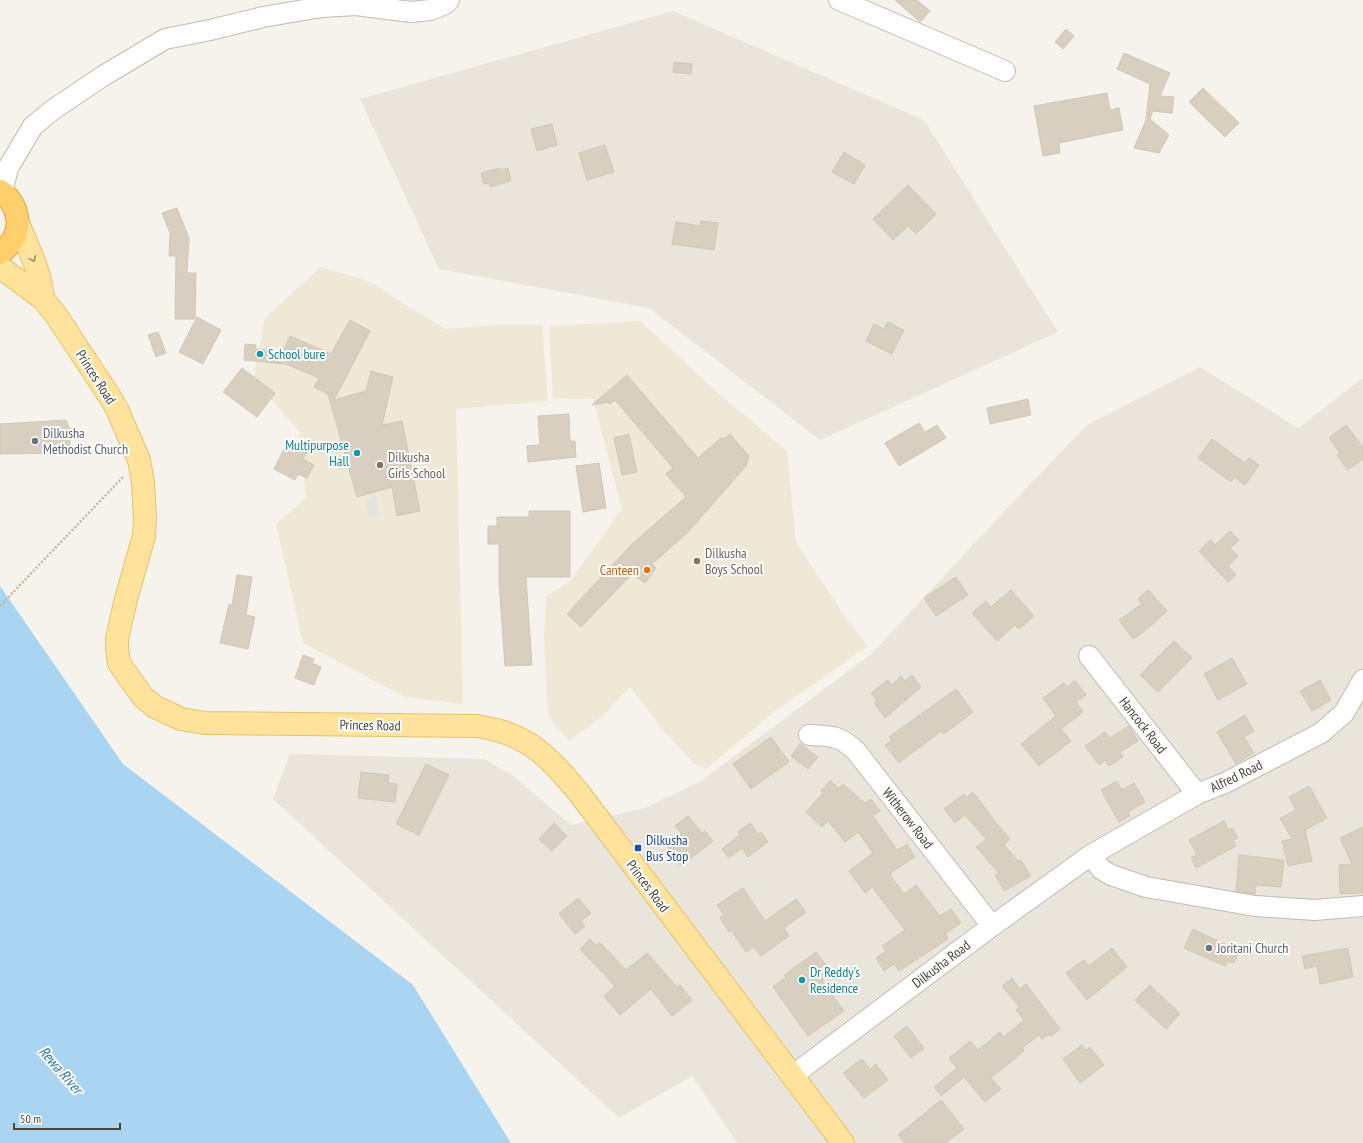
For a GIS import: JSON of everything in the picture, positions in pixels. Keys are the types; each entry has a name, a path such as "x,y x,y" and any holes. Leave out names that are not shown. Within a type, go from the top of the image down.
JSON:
{"highway":[{"path":"0,253 4,251 14,239 18,223 14,205 1,191"}],"main road":[{"name":"Princes Road","path":"18,223 37,268 43,289 43,299"},
{"name":"Princes Road","path":"0,266 43,299 56,316 117,409 139,460 145,504 144,536 126,599 117,639 117,648 119,663 143,698 155,707 171,715 194,722 477,726 496,730 522,740 563,773 579,793 843,1143"}],"street":[{"path":"1,191 8,168 33,126 54,108 102,76 165,39 263,17 322,7 356,5 411,12 431,10 446,4 449,0"},
{"path":"839,0 1005,71"},
{"name":"Hancock Road","path":"1089,656 1196,794"},
{"name":"Alfred Road","path":"1091,855 1196,794 1225,783 1321,733 1344,713 1363,680"},
{"name":"Witherow Road","path":"808,735 832,736 845,741 856,751 992,926"},
{"path":"1091,855 1101,869 1106,872 1146,887 1254,906 1315,910 1363,906"},
{"name":"Dilkusha Road","path":"792,1076 992,926 1091,855"}],"path":[{"path":"0,606 139,460"}],"shaded area":[{"path":"673,11 924,120 1058,332 820,440 649,308 439,269 360,99"},
{"name":"Dilkusha Girls School","path":"320,267 368,281 445,329 498,325 542,325 548,401 456,409 463,704 405,697 303,643 276,524 306,498 299,431 253,379 265,318"},
{"name":"Dilkusha Boys School","path":"640,321 714,389 787,451 796,542 847,620 868,646 774,712 706,769 693,763 664,731 630,687 603,716 569,741 548,716 544,638 546,597 570,581 622,509 593,399 553,398 549,326"},
{"path":"1200,367 1298,428 1363,378 1363,1143 737,1143 692,1076 619,1118 273,799 290,754 485,759 513,776 571,825 645,808 701,781 871,654 1087,425"},
{"path":"376,494 380,516 369,518 365,500"}],"water":[{"name":"Rewa River","path":"0,586 123,764 413,985 511,1143 0,1143"}],"building":[{"path":"895,0 917,0 930,11 920,22"},
{"path":"1066,29 1074,36 1063,49 1055,42"},
{"path":"1124,53 1170,73 1160,96 1174,97 1172,113 1153,111 1150,119 1169,135 1159,153 1134,148 1146,120 1150,84 1117,69"},
{"path":"674,62 692,64 691,74 673,72"},
{"path":"1203,88 1239,123 1225,137 1189,102"},
{"path":"1107,93 1110,110 1119,108 1123,130 1059,143 1060,153 1043,156 1034,106"},
{"path":"552,124 557,145 537,151 531,129"},
{"path":"605,145 614,172 587,180 579,153"},
{"path":"844,152 865,165 854,184 832,172"},
{"path":"499,168 500,170 508,168 511,181 490,187 489,183 484,184 481,173"},
{"path":"908,185 936,214 916,234 908,226 893,240 873,219"},
{"path":"177,208 189,238 187,273 196,273 195,319 175,319 176,256 169,256 170,233 162,213"},
{"path":"701,221 718,223 714,250 672,244 676,222 700,226"},
{"path":"197,317 221,330 203,364 179,352"},
{"path":"350,320 370,331 334,400 366,391 371,371 393,377 382,425 402,421 420,511 397,516 392,487 357,497 328,394 314,387 319,378 286,364 244,360 245,344 256,345 256,349 283,352 290,336 331,354"},
{"path":"888,322 904,330 892,354 866,341 874,324 884,329"},
{"path":"158,332 166,353 156,357 148,335"},
{"path":"242,368 275,393 257,417 223,392"},
{"path":"627,375 698,458 722,437 724,439 730,434 749,456 746,466 688,532 652,564 656,568 645,583 632,574 581,627 567,614 633,543 686,497 666,474 673,468 615,400 610,404 608,402 592,405"},
{"path":"1028,399 1031,415 990,424 987,408"},
{"path":"569,414 570,441 575,441 576,457 528,462 527,446 540,445 538,416"},
{"name":"Dilkusha Methodist Church","path":"66,420 70,429 70,453 0,454 0,424"},
{"path":"919,423 925,432 937,425 946,438 899,466 885,443"},
{"path":"1346,425 1363,447 1363,459 1348,470 1337,455 1340,453 1329,438"},
{"path":"629,434 637,472 622,475 614,438"},
{"path":"1212,439 1245,463 1249,458 1259,465 1245,485 1235,477 1231,482 1198,458"},
{"path":"296,441 309,448 303,459 314,465 307,478 298,474 295,480 274,469 285,447 291,450"},
{"path":"599,463 606,508 583,512 576,466"},
{"path":"529,511 570,511 570,577 526,577 532,665 505,666 499,583 499,544 488,544 488,526 497,526 497,517 529,517"},
{"path":"1230,531 1239,540 1230,548 1238,556 1228,566 1236,575 1228,582 1199,551 1211,540 1215,545"},
{"path":"237,575 252,577 246,615 255,617 248,649 220,643 229,604 232,605"},
{"path":"956,577 968,595 936,616 924,598"},
{"path":"1011,590 1034,616 1019,629 1015,625 997,641 972,613 986,601 991,607"},
{"path":"1148,590 1167,611 1146,630 1133,639 1119,620 1142,604 1138,599"},
{"path":"1174,641 1192,658 1158,692 1140,675"},
{"path":"303,655 314,659 312,663 321,667 314,685 295,678"},
{"path":"1232,658 1247,684 1218,700 1204,674"},
{"path":"912,675 921,687 885,718 874,703 877,701 871,693 888,680 892,685 901,676 905,681"},
{"path":"1320,680 1331,700 1312,711 1300,691"},
{"path":"1075,681 1086,695 1076,702 1083,712 1061,729 1071,741 1039,766 1021,744 1056,716 1043,698 1064,683 1067,687"},
{"path":"956,689 973,712 944,734 941,731 899,763 885,745 892,740 889,737"},
{"path":"1245,715 1254,731 1244,737 1254,753 1236,764 1217,732"},
{"path":"1129,726 1138,741 1120,752 1123,757 1109,766 1105,760 1099,765 1085,746 1105,732 1110,738"},
{"path":"771,737 789,762 751,789 733,764"},
{"path":"800,744 818,757 808,769 791,756"},
{"path":"426,764 449,775 419,835 396,824"},
{"path":"361,772 389,775 388,783 397,784 395,802 358,798"},
{"path":"830,781 839,788 843,784 865,803 871,799 880,811 873,816 897,850 907,844 915,857 892,872 890,875 904,894 916,885 940,916 951,909 961,923 945,934 948,939 899,971 894,964 884,971 876,958 886,951 882,946 905,930 872,887 865,893 849,871 873,853 858,832 845,842 828,821 822,827 806,812 823,793 821,791"},
{"path":"1117,781 1122,790 1134,783 1145,802 1128,812 1130,816 1119,822 1101,790"},
{"path":"1309,786 1327,818 1305,830 1312,861 1288,866 1282,841 1292,839 1280,818 1296,810 1289,797"},
{"path":"973,792 1010,839 1004,845 1018,861 1021,860 1031,876 1004,891 995,875 999,873 976,847 986,839 965,815 955,823 944,809 964,794 967,797"},
{"path":"688,816 702,833 705,831 713,841 681,866 666,845 681,833 675,826"},
{"path":"1224,821 1229,830 1232,828 1238,838 1233,840 1236,846 1196,868 1191,858 1197,854 1189,840"},
{"path":"554,823 567,836 552,851 539,839"},
{"path":"750,823 758,834 761,832 768,842 748,857 742,848 729,858 722,849 740,835 738,832"},
{"path":"1363,827 1363,893 1340,894 1339,865 1352,864 1340,838"},
{"path":"1239,855 1284,860 1281,887 1256,885 1255,894 1236,891"},
{"path":"743,888 765,921 796,899 806,912 784,928 789,936 761,956 754,947 746,952 731,930 729,932 720,918 724,915 717,905"},
{"path":"578,898 591,913 581,921 585,926 575,934 559,914"},
{"name":"Joritani Church","path":"1193,929 1239,951 1234,963 1228,961 1225,966 1184,948"},
{"path":"590,939 596,945 600,943 626,970 647,953 677,987 680,985 692,1000 672,1016 651,989 620,1015 604,996 615,986 580,949"},
{"path":"1112,948 1127,967 1087,1000 1066,973 1084,960 1089,966"},
{"path":"1348,948 1353,977 1320,984 1317,966 1305,969 1302,956"},
{"path":"816,952 832,973 822,981 844,1011 808,1036 773,987 786,977 784,975"},
{"path":"1012,978 1020,989 1026,984 1060,1029 1051,1036 1049,1034 1042,1039 1039,1035 1022,1048 1024,1051 991,1078 1001,1089 985,1102 964,1077 941,1096 934,1087 957,1068 949,1058 970,1041 978,1050 1000,1032 1004,1037 1024,1020 1016,1010 1019,1007 1002,986"},
{"path":"1150,985 1180,1014 1166,1029 1135,1000"},
{"path":"907,1026 924,1048 911,1058 894,1036"},
{"path":"1082,1045 1086,1050 1090,1047 1104,1065 1080,1083 1063,1059"},
{"path":"862,1059 870,1069 876,1064 888,1080 864,1098 843,1073"},
{"path":"941,1100 964,1129 946,1143 905,1143 898,1135"}],"place":[{"name":"School bure","path":"260,354"},
{"name":"Dilkusha Methodist Church","path":"35,441"},
{"name":"Multipurpose Hall","path":"357,453"},
{"name":"Dilkusha Girls School","path":"380,465"},
{"name":"Dilkusha Boys School","path":"697,561"},
{"name":"Canteen","path":"647,570"},
{"name":"Dilkusha Bus Stop","path":"638,848"},
{"name":"Joritani Church","path":"1209,948"},
{"name":"Dr Reddy's Residence","path":"802,980"}]}
